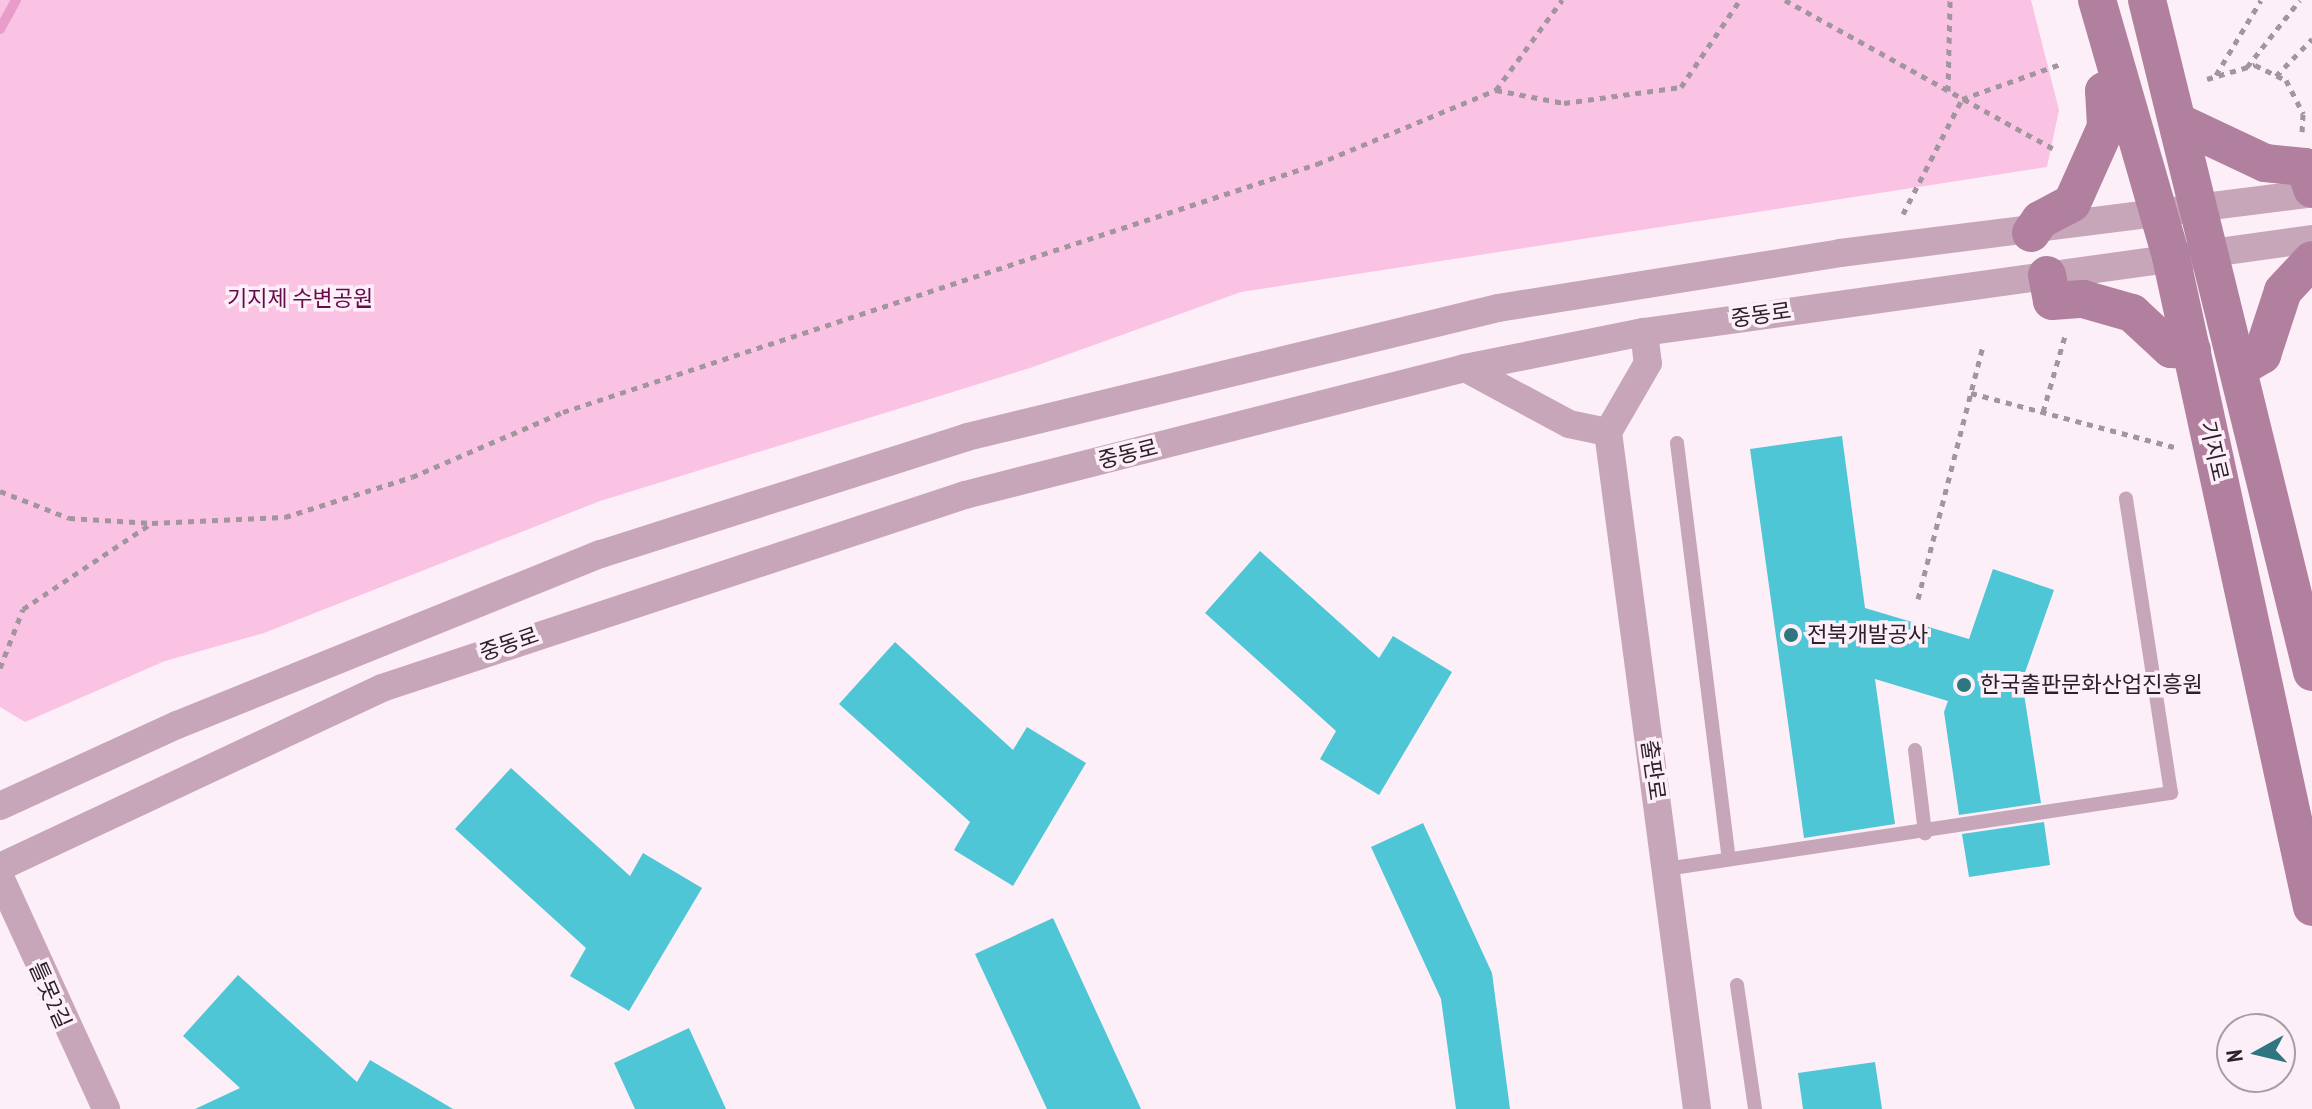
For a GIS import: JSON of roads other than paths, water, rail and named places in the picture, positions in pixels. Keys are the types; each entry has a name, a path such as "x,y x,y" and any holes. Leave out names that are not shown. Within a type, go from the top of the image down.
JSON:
{"street":[{"name":"기지로","path":"2097,0 2171,257 2312,907"},
{"name":"기지로","path":"2147,0 2214,254 2312,672"},
{"path":"2031,233 2040,220 2072,203 2106,127 2104,91 2122,87"},
{"path":"0,806 177,725 601,554 967,437 1498,308 1840,253 2031,233 2312,191 2305,167 2265,163 2180,123"},
{"name":"중동로","path":"0,867 382,688 617,606 965,495 1465,368 1644,332 2312,239"},
{"path":"2240,368 2262,355 2283,291 2312,260"},
{"path":"2047,275 2052,301 2083,299 2132,313 2171,349 2192,350"},
{"path":"1465,368 1569,424 1608,432 1648,363 1644,332"},
{"name":"출판로","path":"1608,432 1697,1109"},
{"name":"틀못2길","path":"0,877 106,1109"}],"lane":[{"path":"1677,443 1729,859"},
{"path":"1666,869 1925,833 2171,793 2126,498"},
{"path":"1915,750 1925,833"},
{"path":"1737,985 1755,1109"}],"waterway":[{"path":"0,29 16,0"}],"place":[{"name":"전북개발공사","path":"1791,635"},
{"name":"한국출판문화산업진흥원","path":"1964,685"}],"park label":[{"name":"기지제 수변공원","path":"300,299"}]}
